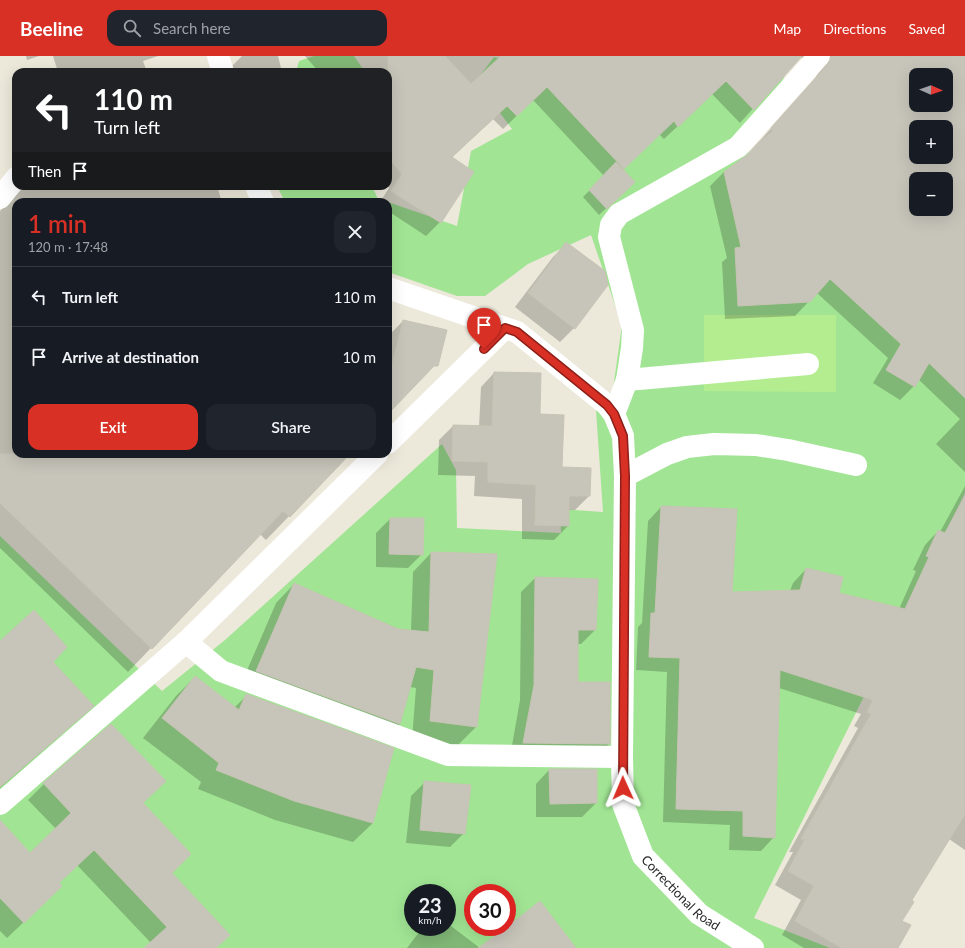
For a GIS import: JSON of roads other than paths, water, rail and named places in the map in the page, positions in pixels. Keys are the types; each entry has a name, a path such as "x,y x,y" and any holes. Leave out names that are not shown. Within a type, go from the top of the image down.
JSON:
{"street":[{"path":"218,56 222,68"},
{"path":"614,414 627,380 633,330 610,237 612,225 619,214 738,147 819,56"},
{"path":"0,198 12,183"},
{"name":"Correctional Road","path":"392,289 517,332 607,405 614,414 623,436 625,476 622,758 623,804 644,856 699,914 753,948"},
{"path":"392,439 505,328"},
{"path":"627,380 808,364"},
{"path":"625,476 667,454 687,447 714,444 756,446 788,450 856,466"},
{"path":"0,804 186,642 373,458"},
{"path":"186,642 222,671 448,755 622,758"}]}
